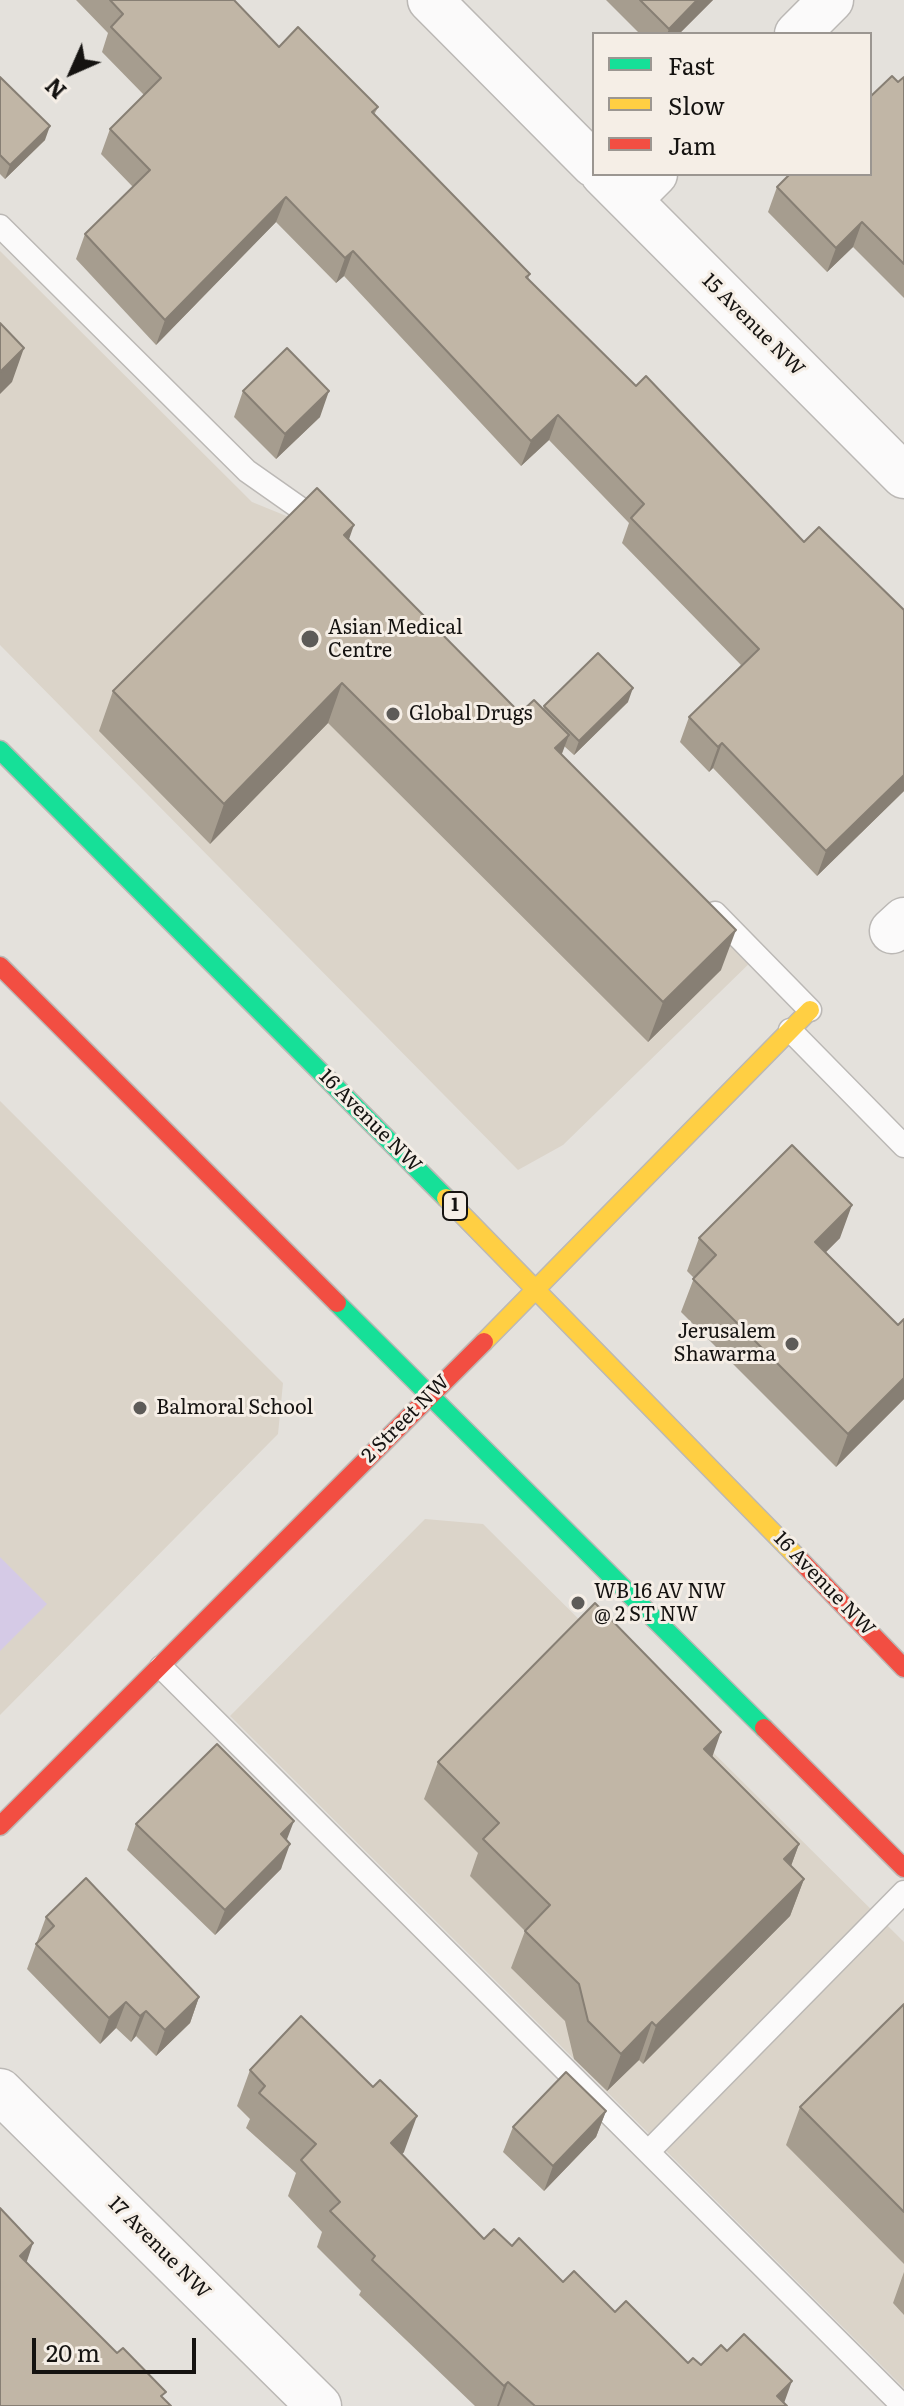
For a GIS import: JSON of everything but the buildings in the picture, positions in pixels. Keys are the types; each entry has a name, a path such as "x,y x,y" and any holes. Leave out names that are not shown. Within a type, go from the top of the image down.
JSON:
{"main road":[{"name":"16 Avenue NW","path":"0,750 537,1288 904,1668"},
{"path":"0,966 904,1868"},
{"name":"2 Street NW","path":"0,1826 810,1010"}],"street":[{"path":"430,0 592,163"},
{"path":"799,32 831,0"},
{"name":"15 Avenue NW","path":"629,183 904,476"},
{"name":"17 Avenue NW","path":"0,2091 319,2406"}],"lane":[{"path":"0,226 247,471 313,515 335,537"},
{"path":"702,900 810,1010"},
{"path":"790,1030 904,1146"},
{"path":"161,1667 903,2406"},
{"path":"649,2151 904,1892"}],"shaded area":[{"path":"0,251 252,502 311,526 758,955 563,1145 518,1170 0,645"},
{"name":"Balmoral School","path":"0,1101 283,1383 278,1434 0,1715"},
{"path":"425,1519 483,1524 904,1942 904,2388 230,1716"},
{"path":"0,1557 47,1604 0,1651"}],"traffic: fast":[{"path":"0,750 446,1198"},
{"path":"337,1303 764,1728"}],"traffic: slow":[{"path":"484,1342 810,1010"},
{"path":"446,1198 800,1560"}],"traffic: jam":[{"path":"0,966 337,1303"},
{"path":"0,1826 484,1342"},
{"path":"800,1560 904,1668"},
{"path":"764,1728 904,1868"}],"place":[{"name":"Asian Medical Centre","path":"310,639"},
{"name":"Global Drugs","path":"393,714"},
{"name":"Jerusalem Shawarma","path":"792,1344"},
{"name":"Balmoral School","path":"140,1408"},
{"name":"WB 16 AV NW @ 2 ST NW","path":"578,1603"}]}
